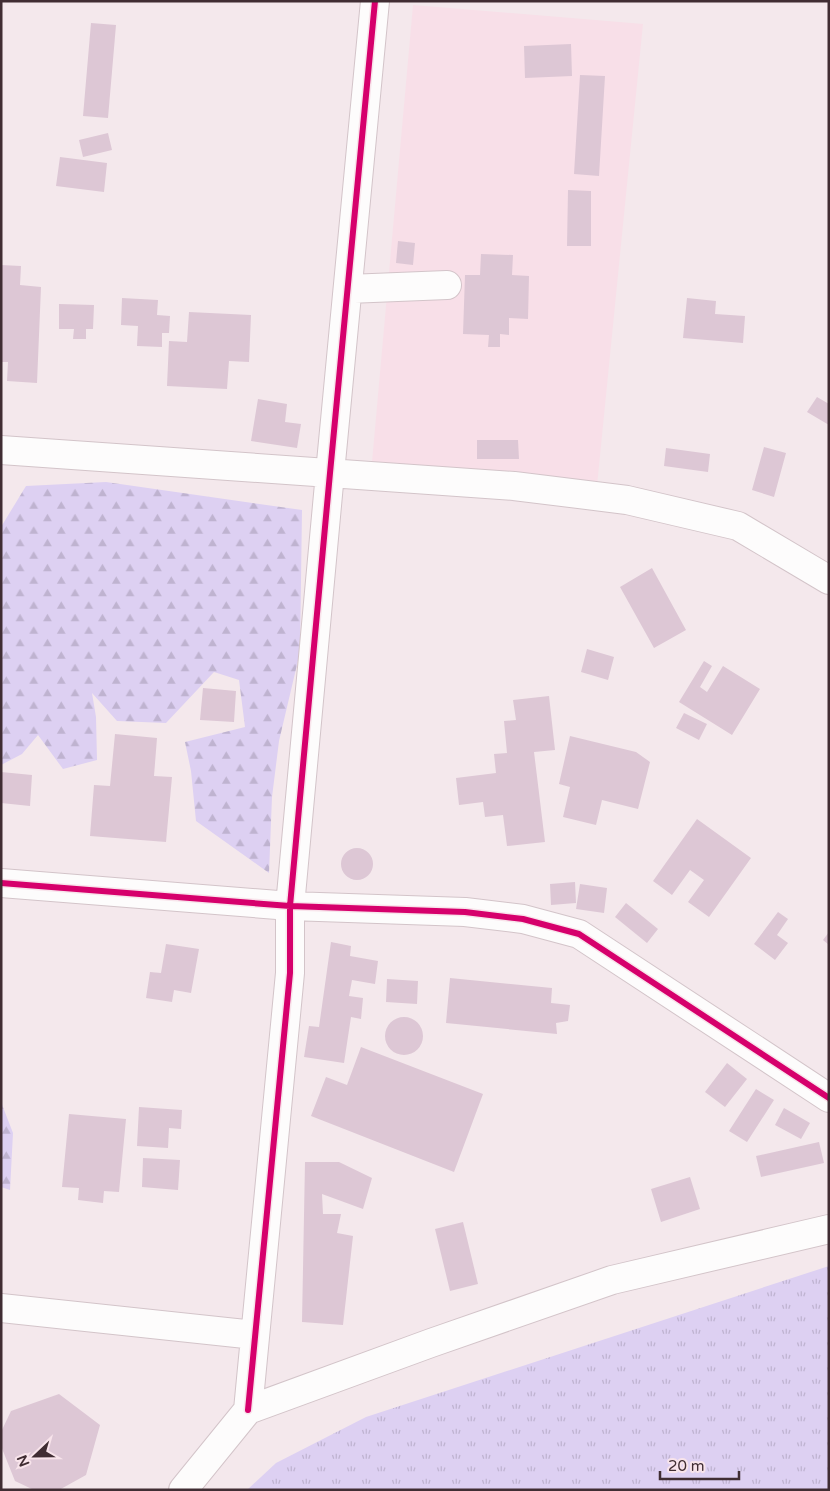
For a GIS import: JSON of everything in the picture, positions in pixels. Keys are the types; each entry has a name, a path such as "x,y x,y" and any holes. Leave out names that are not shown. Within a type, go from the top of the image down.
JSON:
{"street":[{"path":"248,1410 290,973 290,906 376,1"},
{"path":"348,288 448,285"},
{"path":"1,450 514,486 627,500 681,511 738,526 829,580"},
{"path":"1,883 290,906 465,912 523,919 579,934 829,1098"},
{"path":"183,1490 248,1410 431,1343 612,1280 829,1229"},
{"path":"1,1308 255,1335"}],"shaded area":[{"path":"413,5 643,24 597,486 372,462"}],"green space":[{"path":"106,482 302,510 300,652 279,741 272,797 269,873 196,821 191,771 185,742 245,727 239,680 214,672 166,723 117,721 92,693 96,717 97,760 63,769 38,735 22,754 1,765 1,527 26,486"},
{"path":"1,1102 13,1133 10,1190 1,1187"},
{"path":"829,1266 829,1490 247,1490 276,1463 366,1417"}],"building":[{"path":"91,23 116,25 108,118 83,116"},
{"path":"571,44 572,76 525,78 524,46"},
{"path":"580,75 605,76 599,176 574,174"},
{"path":"108,133 112,150 83,157 79,140"},
{"path":"60,157 107,163 104,192 56,186"},
{"path":"568,190 591,191 591,246 567,246"},
{"path":"398,241 415,243 413,265 396,263"},
{"path":"481,254 513,255 512,275 529,276 528,319 509,318 509,335 500,334 500,347 488,347 489,335 463,334 465,275 480,275"},
{"path":"1,265 21,266 20,285 41,287 37,383 7,381 8,362 1,362"},
{"path":"122,298 158,300 157,315 170,316 169,333 162,333 162,347 137,346 138,326 121,325"},
{"path":"687,298 716,301 715,314 745,316 743,343 683,338"},
{"path":"59,304 94,305 93,329 86,329 86,339 73,339 74,329 59,329"},
{"path":"189,312 251,315 249,362 229,361 227,389 167,386 169,341 187,342"},
{"path":"817,397 829,404 829,425 807,412"},
{"path":"258,399 287,404 285,422 301,424 297,448 251,441"},
{"path":"477,440 518,440 519,459 477,459"},
{"path":"764,447 786,453 774,497 752,490"},
{"path":"666,448 710,454 708,472 664,466"},
{"path":"652,568 686,630 654,648 620,587"},
{"path":"587,649 614,657 608,680 581,672"},
{"path":"704,661 712,666 700,687 707,692 723,666 760,689 732,735 679,702"},
{"path":"203,688 236,691 234,722 200,720"},
{"path":"549,696 555,750 534,752 545,842 507,846 503,815 485,817 483,802 459,805 456,778 496,773 494,754 507,753 504,721 516,720 513,700"},
{"path":"684,713 707,724 699,740 676,728"},
{"path":"115,734 157,738 154,776 172,777 166,842 90,836 94,785 110,786"},
{"path":"570,736 636,752 650,762 638,809 602,800 596,825 563,817 570,787 559,784"},
{"path":"1,772 32,775 30,806 1,803"},
{"path":"697,819 751,858 709,917 688,902 704,880 690,870 672,895 653,881"},
{"path":"357,848 363,849 368,853 372,858 372,870 368,875 363,879 357,880 351,879 346,875 342,870 341,864 342,858 346,853 351,849"},
{"path":"575,882 576,903 551,905 550,884"},
{"path":"580,884 607,888 604,913 576,909"},
{"path":"626,903 658,929 647,943 615,917"},
{"path":"778,912 788,919 777,935 788,943 775,960 754,944"},
{"path":"829,932 829,945 823,940"},
{"path":"331,942 351,946 350,956 378,961 375,984 352,980 349,996 363,998 361,1019 351,1017 344,1063 304,1057 309,1026 319,1027"},
{"path":"166,944 199,949 191,993 174,990 172,1002 146,998 150,972 161,973"},
{"path":"450,978 552,988 551,1003 570,1005 568,1021 556,1023 557,1034 446,1023"},
{"path":"387,979 418,981 417,1004 386,1002"},
{"path":"404,1017 411,1018 417,1023 422,1029 422,1043 417,1049 411,1054 404,1055 397,1054 391,1049 386,1043 385,1036 386,1029 391,1023 397,1018"},
{"path":"361,1047 483,1094 454,1172 311,1116 326,1077 347,1085"},
{"path":"727,1063 747,1079 725,1107 705,1092"},
{"path":"756,1089 774,1100 747,1142 729,1131"},
{"path":"139,1107 182,1110 181,1129 169,1128 168,1148 137,1146"},
{"path":"784,1108 810,1123 801,1139 775,1125"},
{"path":"69,1114 126,1119 119,1192 104,1191 103,1203 78,1200 79,1188 62,1187"},
{"path":"819,1142 824,1163 761,1177 756,1156"},
{"path":"143,1158 180,1160 178,1190 142,1187"},
{"path":"305,1162 339,1162 372,1178 363,1209 322,1194 323,1214 341,1214 337,1233 353,1236 343,1325 302,1322"},
{"path":"690,1177 700,1209 661,1222 651,1189"},
{"path":"463,1222 478,1284 450,1291 435,1229"},
{"path":"59,1394 100,1425 86,1475 59,1490 34,1490 15,1481 1,1446 1,1432 11,1411"}],"cycle path":[{"path":"248,1410 290,973 290,906 375,1"},
{"path":"1,883 290,906 465,912 523,919 579,934 829,1098"}]}
